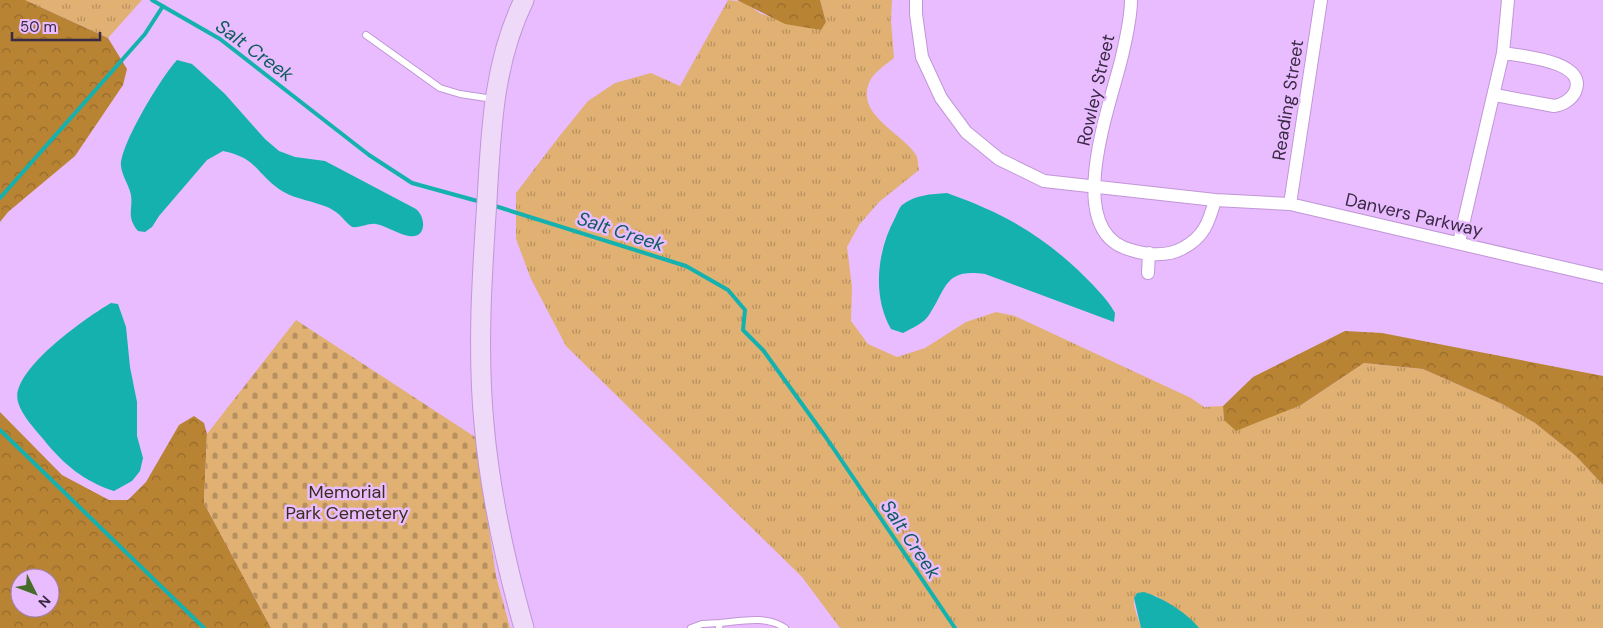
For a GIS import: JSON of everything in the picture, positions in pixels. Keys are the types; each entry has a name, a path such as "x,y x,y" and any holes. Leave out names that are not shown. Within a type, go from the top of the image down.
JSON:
{"main road":[{"path":"524,0 507,48 493,99 484,240 481,353 484,423 500,532 524,628"}],"street":[{"name":"Danvers Parkway","path":"916,0 922,57 941,98 966,132 999,159 1024,173 1044,181 1095,188 1215,200 1290,204 1603,277"},
{"name":"Rowley Street","path":"1095,188 1102,124 1122,58 1131,0"},
{"name":"Reading Street","path":"1290,204 1321,0"},
{"path":"1459,242 1504,53 1508,0"},
{"path":"1495,95 1554,106 1563,105 1575,92 1577,84 1575,77 1567,67 1504,53"},
{"path":"1095,188 1099,223 1107,235 1126,249 1149,253 1161,254 1178,251 1200,236 1209,223 1215,200"},
{"path":"1148,273 1149,253"}],"lane":[{"path":"366,35 440,88 460,94 493,99"},
{"path":"691,628 702,624 719,625 755,620 776,621 786,628"}],"green space":[{"path":"0,0 25,0 108,38 127,69 123,85 75,156 8,212 0,222"},
{"path":"25,0 142,0 108,38"},
{"path":"728,0 744,2 761,14 820,30 826,22 820,0 892,0 891,21 894,58 873,76 869,83 867,94 869,105 874,114 916,155 919,170 879,202 859,225 847,247 852,287 851,321 868,344 897,357 925,348 966,322 996,312 1015,316 1191,398 1204,407 1223,406 1224,420 1301,405 1364,363 1423,369 1502,404 1535,423 1576,456 1603,485 1603,628 1199,628 1176,609 1156,596 1137,593 1134,606 1141,628 840,628 802,577 566,346 531,279 516,239 516,193 588,101 615,83 651,73 680,86"},
{"path":"737,0 820,0 826,22 821,30 785,24"},
{"name":"Memorial Park Cemetery","path":"296,320 475,437 496,576 510,628 271,628 204,503 207,434"},
{"path":"1345,331 1382,333 1603,376 1603,485 1576,456 1535,423 1502,404 1423,369 1364,363 1301,405 1236,431 1224,420 1223,406 1253,377"},
{"path":"0,412 62,475 109,500 128,500 146,482 179,425 194,416 204,423 207,434 204,503 271,628 0,628"}],"shaded area":[{"path":"177,60 192,64 225,94 265,139 279,151 295,157 325,161 416,209 422,217 422,231 415,236 409,236 376,224 352,227 330,208 282,191 248,160 223,151 207,160 159,216 152,227 145,232 138,231 131,217 131,195 121,166 123,156 134,127 143,111"},
{"path":"947,193 1001,215 1047,244 1078,270 1103,296 1115,313 1114,322 985,274 972,273 954,277 944,288 927,318 921,323 903,333 891,329 885,316 879,288 881,259 889,231 902,205 912,199 923,196"},
{"path":"111,303 118,304 126,327 130,367 137,402 137,436 143,458 140,471 132,481 114,491 94,483 67,464 51,449 29,422 18,402 18,389 25,375 37,361 69,332"},
{"path":"1144,592 1174,606 1188,616 1199,628 1141,628 1134,598 1137,593"}],"waterway":[{"name":"Salt Creek","path":"152,0 220,39 369,155 412,183 481,202"},
{"path":"0,198 145,34 163,6"},
{"name":"Salt Creek","path":"492,205 686,266 728,290 745,310 743,330 763,350 825,436 955,628"},
{"path":"0,430 204,628"}]}
